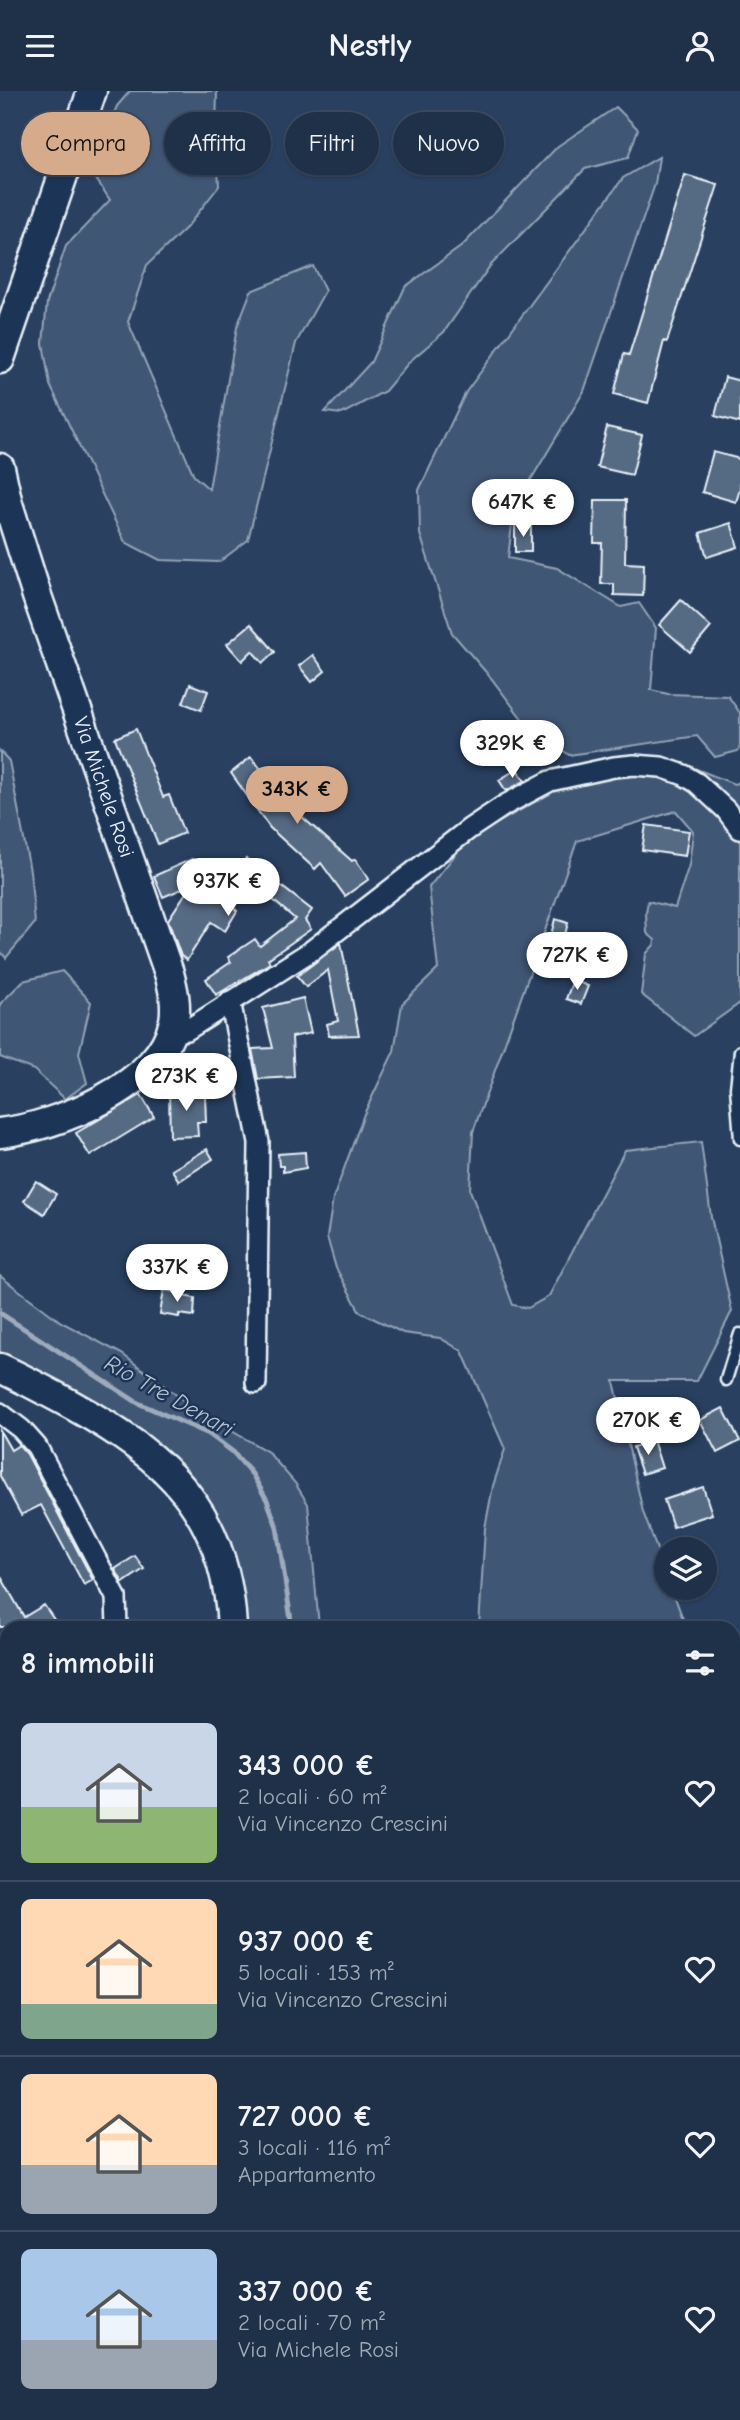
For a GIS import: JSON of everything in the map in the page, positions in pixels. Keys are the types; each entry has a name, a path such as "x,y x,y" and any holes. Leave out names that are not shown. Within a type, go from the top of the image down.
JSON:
{"street":[{"path":"0,359 4,330 92,91"},
{"name":"Via Michele Rosi","path":"0,468 8,504 37,596 169,973 175,1008 170,1033 147,1066 111,1095 56,1120 0,1133"},
{"path":"170,1033 187,1030 311,951 469,829 505,805 550,781 614,767 661,767 697,783 726,810 740,829"},
{"path":"230,1001 259,1142 256,1383"},
{"path":"0,1368 111,1427 139,1447 180,1485 195,1504 223,1563 231,1601 232,1621"},
{"path":"0,1413 21,1429 37,1447 116,1597 117,1621"}],"lane":[{"path":"740,1051 736,1088 740,1139"},
{"path":"726,1380 740,1334"}],"shaded area":[{"path":"130,91 217,91 216,112 164,112 164,175 218,175 219,186 187,227 147,265 128,322 194,476 209,489 237,327 251,291 313,266 325,291 296,343 248,540 219,562 160,560 125,542 50,385 43,343 47,302 66,246 110,200 93,175 150,175 150,112 114,112"},
{"path":"616,107 638,129 628,158 585,169 490,266 444,332 410,361 385,391 342,414 325,412 371,362 405,287 462,246 558,146"},
{"path":"659,157 655,184 584,391 514,508 508,558 557,568 621,607 639,603 656,628 651,690 668,694 728,696 740,713 740,746 738,751 715,757 697,736 569,755 523,720 452,633 420,534 419,490 466,392 623,178"},
{"path":"0,751 9,761 30,871 35,923 6,958 0,951"},
{"path":"694,768 734,784 740,782 740,817 692,774"},
{"path":"633,771 678,775 706,795 740,838 740,1003 694,1036 641,994 646,954 655,940 647,933 648,901 675,908 689,865 693,831 676,811 577,841 473,1132 470,1190 513,1305 528,1308 549,1296 625,1150 701,1142 711,1217 732,1311 697,1381 614,1381 643,1512 654,1541 654,1600 676,1600 684,1621 479,1621 485,1528 493,1486 505,1449 462,1351 440,1338 403,1333 360,1312 336,1268 327,1237 333,1199 364,1114 394,1051 402,1004 438,969 429,887 467,840 578,778"},
{"path":"62,971 91,1002 79,1053 87,1083 65,1099 34,1070 0,1057 0,1004 23,981"},
{"path":"0,1276 61,1322 122,1354 199,1412 268,1452 295,1483 308,1504 318,1621 240,1621 213,1515 28,1366 0,1353"}],"building":[{"path":"685,175 718,185 667,342 664,341 648,403 614,394 624,354 629,355"},
{"path":"725,377 740,381 740,423 715,416"},
{"path":"607,427 642,435 632,475 597,467"},
{"path":"713,452 740,459 740,489 736,502 702,492"},
{"path":"595,500 626,500 625,563 644,564 643,596 614,595 614,584 601,584 602,543 594,543"},
{"path":"731,523 738,547 707,557 700,533"},
{"path":"515,525 531,525 531,552 515,552"},
{"path":"681,600 711,627 690,652 659,625"},
{"path":"251,624 275,652 263,663 252,651 242,661 227,644"},
{"path":"313,655 325,671 312,682 299,666"},
{"path":"190,684 208,691 201,710 183,703"},
{"path":"136,729 163,797 169,795 184,833 158,844 115,738"},
{"path":"251,757 274,785 280,781 285,789 296,782 306,798 292,808 352,861 355,859 369,879 345,896 321,863 315,869 270,828 231,773"},
{"path":"517,769 525,781 506,791 499,780"},
{"path":"646,825 689,831 685,856 642,850"},
{"path":"192,859 201,880 221,895 246,859 312,910 305,920 311,929 268,959 270,963 216,995 206,979 231,962 228,957 255,939 260,946 295,919 251,881 234,908 237,911 225,931 211,922 187,960 181,956 168,920 191,885 163,897 154,876"},
{"path":"555,919 568,923 563,942 550,939"},
{"path":"341,943 359,1035 329,1036 327,1024 338,1021 328,970 306,987 297,976"},
{"path":"573,980 588,986 581,1004 566,999"},
{"path":"303,998 311,1033 292,1037 294,1077 258,1079 252,1049 273,1048 263,1008"},
{"path":"180,1089 196,1089 197,1094 205,1094 206,1122 197,1122 198,1136 170,1137 169,1092 180,1092"},
{"path":"141,1095 154,1117 90,1156 76,1133"},
{"path":"207,1149 213,1159 179,1181 172,1170"},
{"path":"305,1152 306,1168 283,1172 283,1166 279,1166 278,1154"},
{"path":"36,1181 56,1194 44,1214 24,1201"},
{"path":"164,1290 195,1298 194,1316 160,1314"},
{"path":"723,1408 740,1441 717,1453 700,1420"},
{"path":"0,1431 11,1450 19,1445 27,1454 93,1580 84,1585 41,1505 21,1515 0,1476"},
{"path":"653,1440 662,1468 642,1474 633,1447"},
{"path":"703,1487 712,1514 673,1527 664,1500"},
{"path":"135,1556 144,1569 123,1583 115,1569"},
{"path":"0,1575 24,1617 44,1605 55,1621 0,1621"}],"waterway":[{"name":"Rio Tre Denari","path":"0,1313 138,1403 209,1434 233,1452 252,1474 267,1500 277,1527 291,1621"}]}
